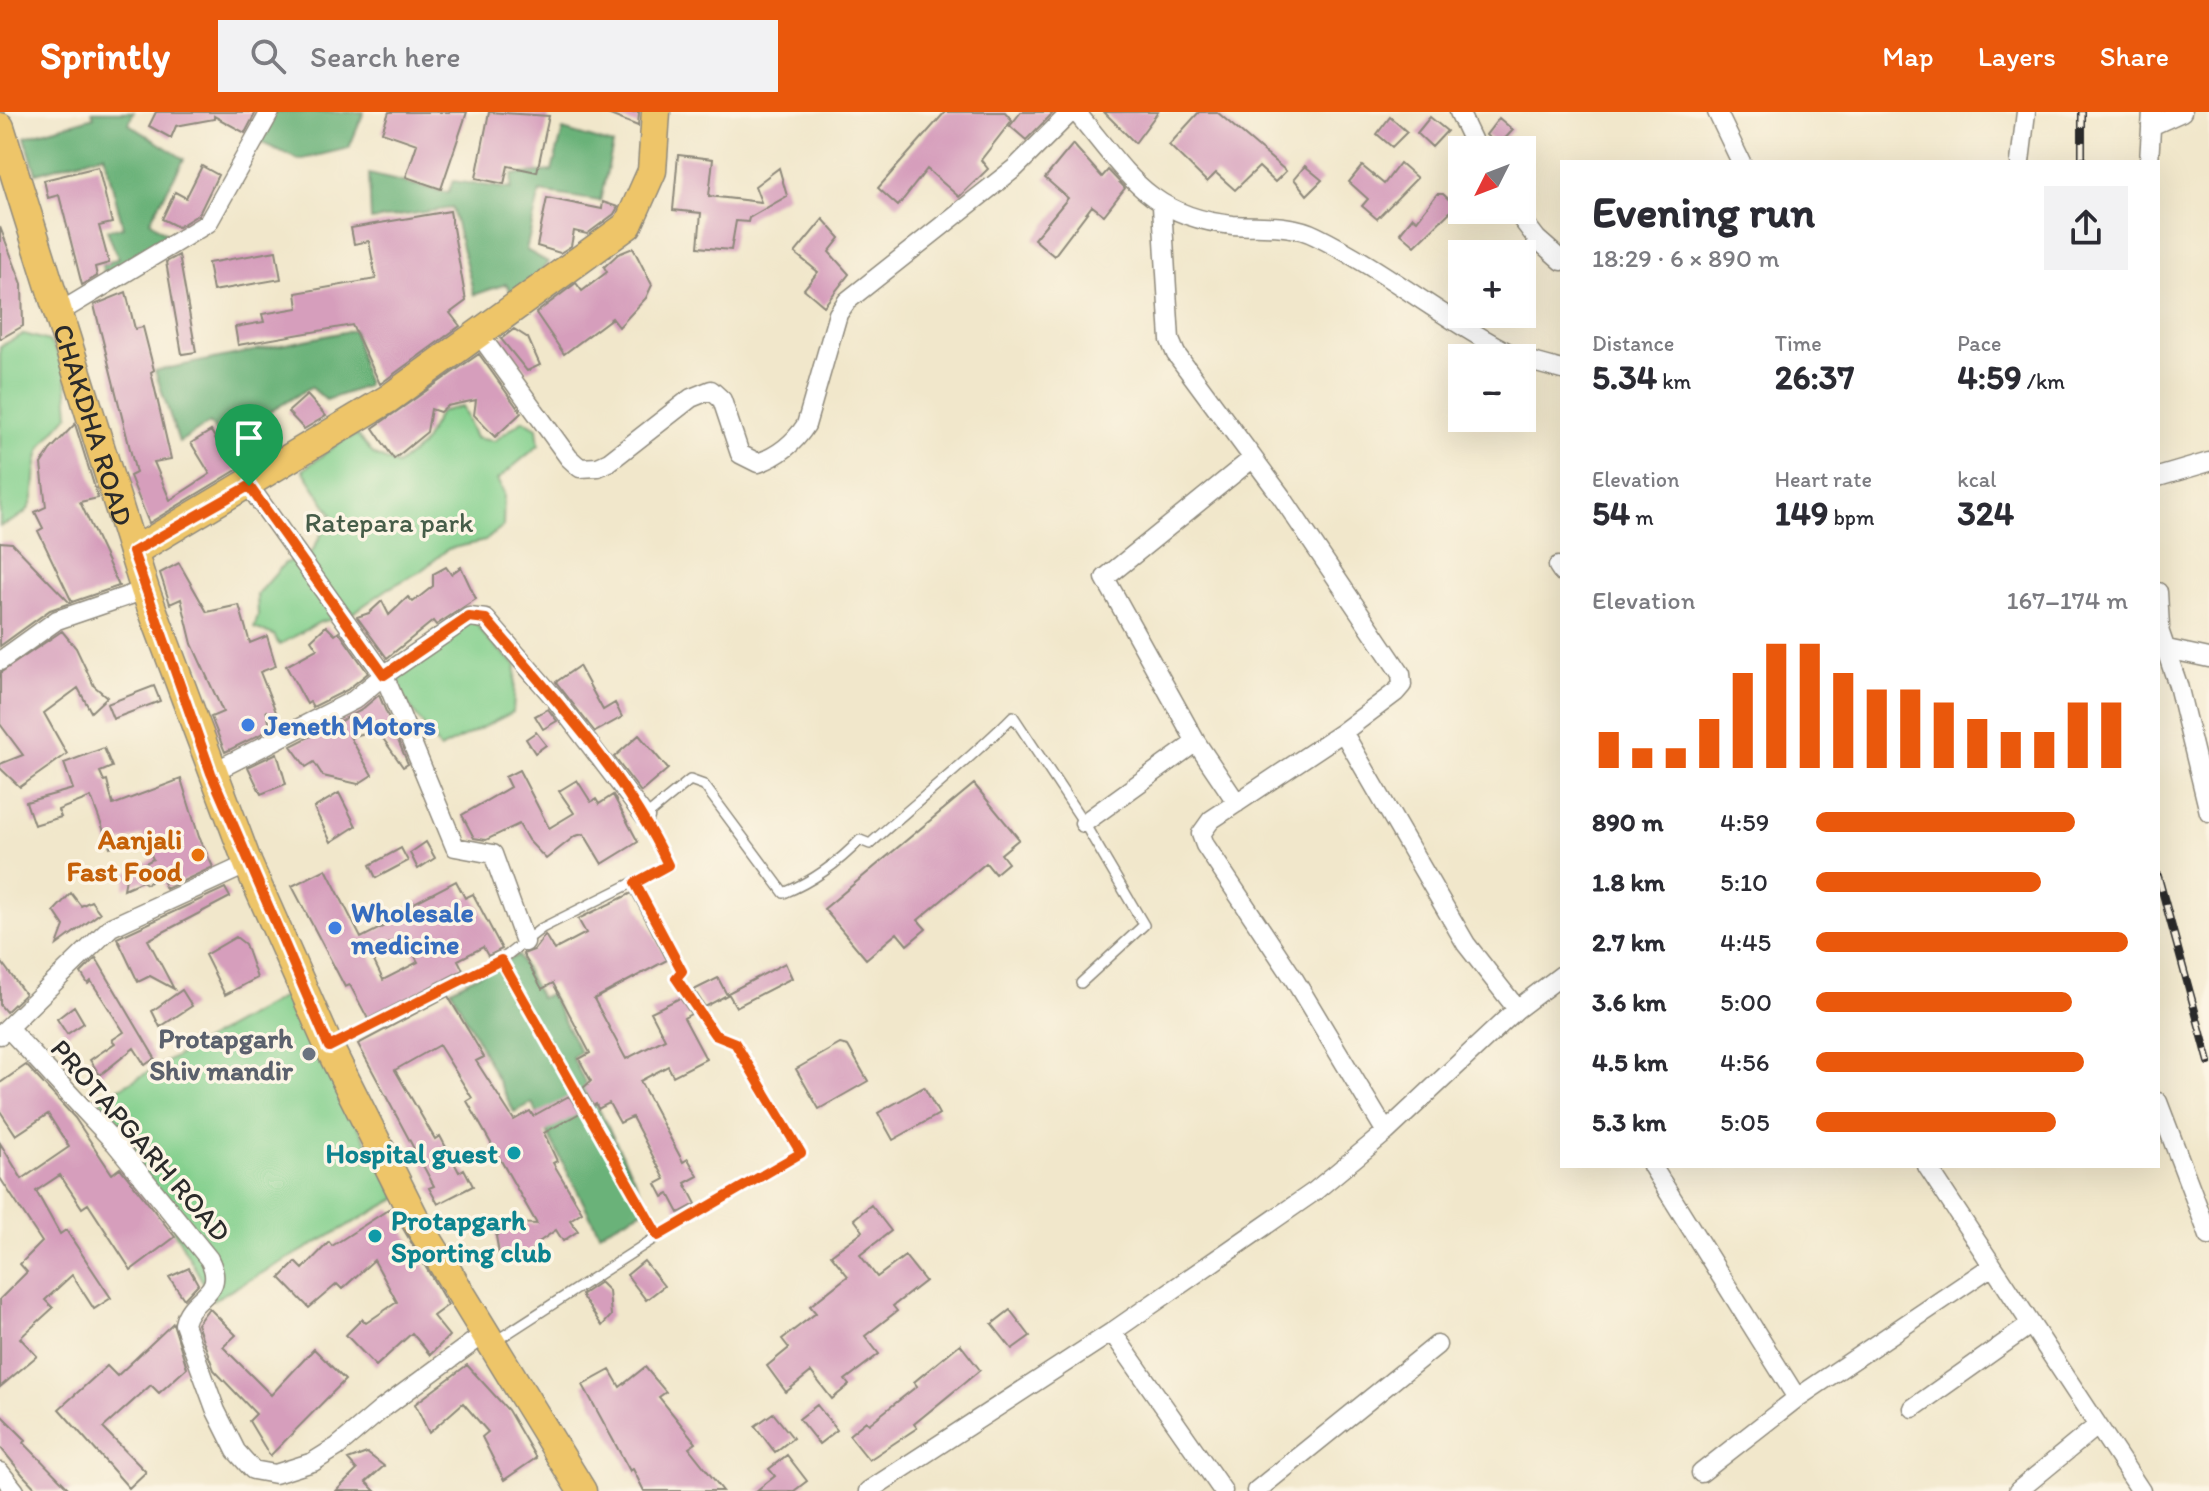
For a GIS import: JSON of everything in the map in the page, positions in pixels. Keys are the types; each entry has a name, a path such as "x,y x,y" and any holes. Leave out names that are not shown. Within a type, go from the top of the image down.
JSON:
{"main road":[{"path":"133,552 249,486 388,399 628,225 652,171 656,112"},
{"name":"CHAKDHA ROAD","path":"0,127 145,590 211,773 248,864 329,1047 414,1217 582,1491"}],"street":[{"path":"60,312 208,223 270,112"},
{"path":"479,334 569,458 580,468 598,467 609,462 691,398 711,390 722,400 740,454 758,463 798,438 806,425 838,314 847,301 1015,168 1074,112 1141,189 1162,206 1229,224 1296,228 1315,235 1384,275 1448,320 1493,344"},
{"path":"1459,112 1470,136"},
{"path":"1717,112 1740,160"},
{"path":"2020,160 2026,112"},
{"path":"2149,160 2152,119 2182,112"},
{"path":"1162,206 1170,340 1176,354 1253,458 1401,674 1402,685 1396,692 1204,827 1201,834 1205,845 1294,979 1386,1132"},
{"path":"1526,224 1560,259"},
{"path":"1536,363 1560,369"},
{"path":"1237,803 1196,742 1105,578 1253,458"},
{"path":"2160,476 2209,462"},
{"path":"249,486 384,675 455,847 493,854 525,942"},
{"path":"0,661 57,620 145,590"},
{"path":"211,773 342,708 469,617 486,619 555,699 645,817"},
{"path":"2160,630 2209,812"},
{"path":"2167,649 2209,658"},
{"path":"1343,732 1466,944 1517,1009"},
{"path":"1084,823 1196,742"},
{"path":"4,1032 111,927 248,864"},
{"path":"868,1491 1112,1332 1315,1191 1386,1132 1517,1009 1560,977"},
{"name":"PROTAPGARH ROAD","path":"4,1032 115,1143 209,1259 216,1272 215,1284 186,1314 184,1324 216,1411 236,1451 253,1470 275,1474 313,1462 488,1339"},
{"path":"2160,1107 2209,1236"},
{"path":"1653,1168 1797,1398"},
{"path":"1928,1168 2141,1491"},
{"path":"1701,1473 1797,1398 1992,1266"},
{"path":"1913,1408 2030,1325"},
{"path":"1112,1332 1223,1491"},
{"path":"1256,1491 1437,1345"},
{"path":"2018,1491 2097,1426"},
{"path":"0,1472 15,1491"}],"lane":[{"path":"329,1047 501,960 542,928 668,865 645,817 690,780 704,785 784,893 801,886 843,858 860,840 870,844 925,793 965,765 1013,716 1084,823 1144,925 1081,983"},
{"path":"488,1339 801,1153 735,1043 715,1035 695,1009 676,978 682,971 635,883"},
{"path":"501,960 658,1236"}],"green space":[{"path":"92,112 133,112 129,124 184,159 150,221 167,234 125,282 108,288 102,266 118,258 107,230 123,227 104,154 36,173 25,137 94,117"},
{"path":"274,112 364,112 349,148 299,160 260,142"},
{"path":"563,130 613,145 600,201 540,192 526,250 548,262 517,303 506,284 474,295 452,208 371,220 369,174 448,193 453,181 511,189 512,175 552,171"},
{"path":"354,330 367,386 326,400 311,387 222,441 210,423 179,442 155,371"},
{"path":"24,334 49,341 65,365 69,414 41,450 30,506 15,520 0,526 0,346"},
{"name":"Ratepara park","path":"462,406 475,438 494,441 523,420 537,428 539,445 497,480 504,493 503,526 485,541 448,549 421,571 389,588 350,615 320,622 279,645 274,635 254,628 258,615 257,595 285,563 312,552 332,514 303,470 340,442 357,435 374,455 397,465 422,445 440,412"},
{"path":"471,616 489,641 516,665 513,712 440,749 393,683 392,670"},
{"path":"518,955 540,998 550,994 580,1052 572,1057 649,1207 599,1233 532,1103 514,1112 451,989"},
{"path":"285,996 398,1198 213,1300 100,1099"}],"building":[{"path":"156,112 256,112 245,133 214,116 214,119 176,126 171,138 149,126"},
{"path":"389,112 467,112 441,189 406,177 417,144 382,132"},
{"path":"489,112 549,116 537,172 508,166 504,184 476,178"},
{"path":"639,112 638,126 605,113"},
{"path":"945,112 1005,112 1012,120 981,160 988,169 959,197 927,169 898,206 878,188"},
{"path":"1021,112 1054,112 1026,140 1010,126"},
{"path":"1104,112 1158,112 1135,143"},
{"path":"1199,112 1217,112 1286,171 1275,182 1259,167 1235,190 1216,173 1207,182 1169,145"},
{"path":"1390,117 1407,132 1392,147 1377,134"},
{"path":"1430,117 1447,131 1432,147 1417,133"},
{"path":"1499,118 1513,130 1507,136 1486,135"},
{"path":"1073,144 1102,177 1108,170 1125,188 1104,215 1092,206 1054,256 1034,239 1068,198 1045,178"},
{"path":"678,155 713,159 709,196 761,202 755,186 779,168 787,196 749,218 748,222 736,221 731,250 698,247 701,213 673,210"},
{"path":"1400,163 1417,178 1377,219 1362,206 1368,199 1349,182 1362,166 1384,184"},
{"path":"202,166 218,175 199,214 178,227 162,219 175,192 186,198"},
{"path":"1305,166 1322,180 1307,195 1294,179"},
{"path":"98,167 112,223 99,226 109,263 95,267 97,276 82,285 59,195 48,198 44,180"},
{"path":"1437,194 1448,199 1448,214 1415,246 1400,233 1413,217 1417,220"},
{"path":"547,198 602,209 603,202 618,207 614,214 587,234 574,231 571,246 560,253 537,246"},
{"path":"450,211 466,301 450,313 460,326 380,384 352,325 238,345 235,327 264,322 262,314 298,308 296,293 376,279 369,241 354,244 351,228"},
{"path":"823,219 840,238 829,252 849,274 824,306 804,289 818,272 795,253"},
{"path":"0,227 22,284 23,326 0,339"},
{"path":"633,248 652,285 646,298 619,327 612,318 564,354 536,313 576,283 582,291 607,272 604,267 618,254"},
{"path":"276,251 281,279 213,291 208,263"},
{"path":"179,255 196,352 182,354 166,262"},
{"path":"126,292 135,329 143,327 154,370 151,372 171,459 154,462 170,500 210,474 191,443 211,431 224,454 255,427 273,448 149,523 130,476 136,473 94,305"},
{"path":"514,329 528,338 540,365 527,371 501,339"},
{"path":"479,354 521,413 495,437 474,415 476,400 447,406 440,412 431,409 427,432 394,459 373,428"},
{"path":"307,395 326,416 304,429 288,412"},
{"path":"75,424 98,498 80,502 119,586 72,602 38,531 43,528 35,512 46,507 41,464"},
{"path":"0,542 12,543 70,603 50,610 0,646"},
{"path":"179,563 207,612 239,605 250,643 267,636 276,666 260,672 280,722 276,724 266,710 271,729 225,752 211,717 223,712 192,644 181,599 170,604 160,573"},
{"path":"446,567 451,574 461,567 476,599 436,625 433,621 387,658 357,617 369,613 382,601 389,615 408,597 413,602 433,586 433,574"},
{"path":"326,626 335,635 339,632 368,673 347,690 313,707 310,702 307,704 286,666 317,649 311,640"},
{"path":"62,631 76,648 94,686 107,697 91,712 78,688 44,713 67,754 20,787 0,768 0,764 23,755 0,724 0,673"},
{"path":"579,666 603,710 615,703 622,717 595,732 556,682"},
{"path":"154,686 160,701 113,719 107,704"},
{"path":"379,695 408,764 403,767 377,730 350,737 372,775 358,784 323,776 314,762 306,767 291,746 360,711"},
{"path":"548,709 557,721 543,729 535,716"},
{"path":"536,732 546,745 535,753 526,739"},
{"path":"639,735 668,769 641,792 614,757"},
{"path":"104,748 112,767 100,772 104,781 107,780 113,805 181,779 199,837 213,867 166,889 160,875 147,884 142,881 124,889 127,873 153,859 142,835 110,847 91,797 58,810 61,817 34,825 26,802 73,789 64,763"},
{"path":"277,753 286,784 261,794 248,767"},
{"path":"519,770 549,828 574,813 559,791 577,780 591,802 596,799 599,804 613,795 638,842 602,864 584,834 575,836 546,859 528,840 519,824 486,840 474,838 462,815 510,787 505,777"},
{"path":"974,784 1019,839 1001,854 1008,863 995,874 986,863 918,920 926,929 907,945 897,933 866,959 824,909"},
{"path":"339,793 356,826 331,842 314,808"},
{"path":"426,842 435,858 418,869 410,853"},
{"path":"401,848 408,861 376,878 370,865"},
{"path":"326,869 361,938 396,920 393,914 456,881 465,898 473,894 502,949 488,956 483,947 458,960 463,970 368,1019 350,985 345,987 292,886","holes":["404,935 418,962 383,980 370,953"]},
{"path":"225,888 230,897 148,940 174,989 150,976 138,982 117,938"},
{"path":"71,893 81,906 91,901 100,913 57,945 64,926 54,911"},
{"path":"632,893 667,960 594,999 626,1059 665,1039 651,1012 680,998 691,1014 684,1018 706,1059 673,1076 668,1066 640,1081 683,1162 688,1159 698,1176 685,1183 696,1204 679,1213 669,1194 663,1197 656,1184 665,1179 632,1117 620,1123 609,1103 598,1109 596,1104 593,1106 583,1088 591,1081 579,1059 590,1053 553,983 542,989 523,954 534,950 545,935 554,950 586,933 578,919"},
{"path":"236,937 245,944 257,978 225,995 205,955"},
{"path":"96,958 155,1058 145,1065 134,1048 100,1075 90,1060 115,1043 112,1040 124,1032 91,981 88,984 81,973"},
{"path":"0,960 25,994 6,1012 0,1005"},
{"path":"785,963 792,978 736,1007 728,993"},
{"path":"718,978 727,995 705,1007 694,990"},
{"path":"182,990 192,1006 160,1027 152,1011"},
{"path":"448,996 484,1057 476,1061 514,1120 530,1111 533,1116 569,1096 580,1113 544,1133 557,1161 553,1163 582,1212 570,1220 578,1231 563,1241 556,1230 536,1244 524,1261 515,1263 499,1254 496,1236 510,1223 537,1224 467,1101 472,1098 439,1045 395,1070 435,1139 440,1136 459,1172 464,1169 473,1186 438,1204 429,1188 434,1186 358,1044"},
{"path":"74,1006 84,1023 67,1034 57,1019"},
{"path":"840,1044 848,1046 868,1081 819,1109 796,1069"},
{"path":"26,1065 75,1118 112,1174 120,1168 175,1237 131,1270 88,1204 82,1208 60,1175 36,1191 60,1234 66,1230 111,1298 94,1309 72,1275 45,1300 53,1308 20,1338 37,1356 0,1387 0,1299 27,1272 20,1264 42,1242 0,1178 0,1143 22,1179 69,1147 48,1114 16,1135 0,1111 0,1083"},
{"path":"924,1087 939,1114 893,1140 878,1113"},
{"path":"871,1205 891,1231 860,1255 877,1277 905,1256 925,1281 893,1306 897,1311 865,1336 879,1354 845,1380 849,1385 832,1399 811,1372 786,1392 767,1366 789,1348 782,1339 816,1313 810,1306 848,1276 831,1255 863,1231 854,1219"},
{"path":"391,1208 448,1305 433,1316 449,1336 430,1355 412,1333 376,1366 346,1335 362,1319 366,1323 397,1302 374,1260 342,1289 337,1284 309,1308 280,1278 296,1262 303,1269 329,1242 332,1246"},
{"path":"644,1261 664,1286 646,1300 627,1275"},
{"path":"189,1268 198,1284 184,1299 169,1277"},
{"path":"600,1282 609,1291 611,1316 602,1326 581,1295"},
{"path":"209,1308 236,1335 223,1347 271,1395 314,1349 345,1380 270,1456 249,1421 256,1414 214,1370 197,1324"},
{"path":"1010,1310 1030,1336 1012,1349 992,1324"},
{"path":"173,1323 187,1368 159,1393 151,1385 103,1428 146,1472 129,1488 59,1409 107,1366 117,1376"},
{"path":"960,1344 980,1370 914,1424 917,1428 869,1460 849,1435 866,1421 869,1424 917,1386 914,1382"},
{"path":"467,1365 508,1410 536,1458 504,1480 482,1437 488,1432 463,1403 429,1433 415,1404"},
{"path":"645,1367 666,1392 659,1397 696,1443 689,1448 723,1491 644,1491 633,1469 630,1471 583,1385 610,1370 620,1387"},
{"path":"817,1405 837,1430 819,1444 799,1419"},
{"path":"773,1413 793,1438 775,1452 755,1426"},
{"path":"0,1414 71,1491 38,1491 23,1475 0,1447"},
{"path":"367,1453 384,1466 366,1482 375,1491 336,1491 357,1470 348,1460"},
{"path":"787,1455 807,1481 794,1491 756,1491 775,1476 769,1469"}],"railway":[{"path":"2082,112 2082,160"},
{"path":"2160,883 2209,1062"}],"place":[{"name":"Jeneth Motors","path":"248,725"},
{"name":"Aanjali Fast Food","path":"198,855"},
{"name":"Wholesale medicine","path":"335,928"},
{"name":"Protapgarh Shiv mandir","path":"309,1054"},
{"name":"Hospital guest","path":"514,1153"},
{"name":"Protapgarh Sporting club","path":"375,1236"}],"route":[{"path":"249,486 384,675 469,617 486,619 555,699 645,817 668,865 635,883 682,971 676,978 715,1035 735,1043 748,1060 801,1153 658,1236 501,960 329,1047 211,773 133,552 249,486"}]}
